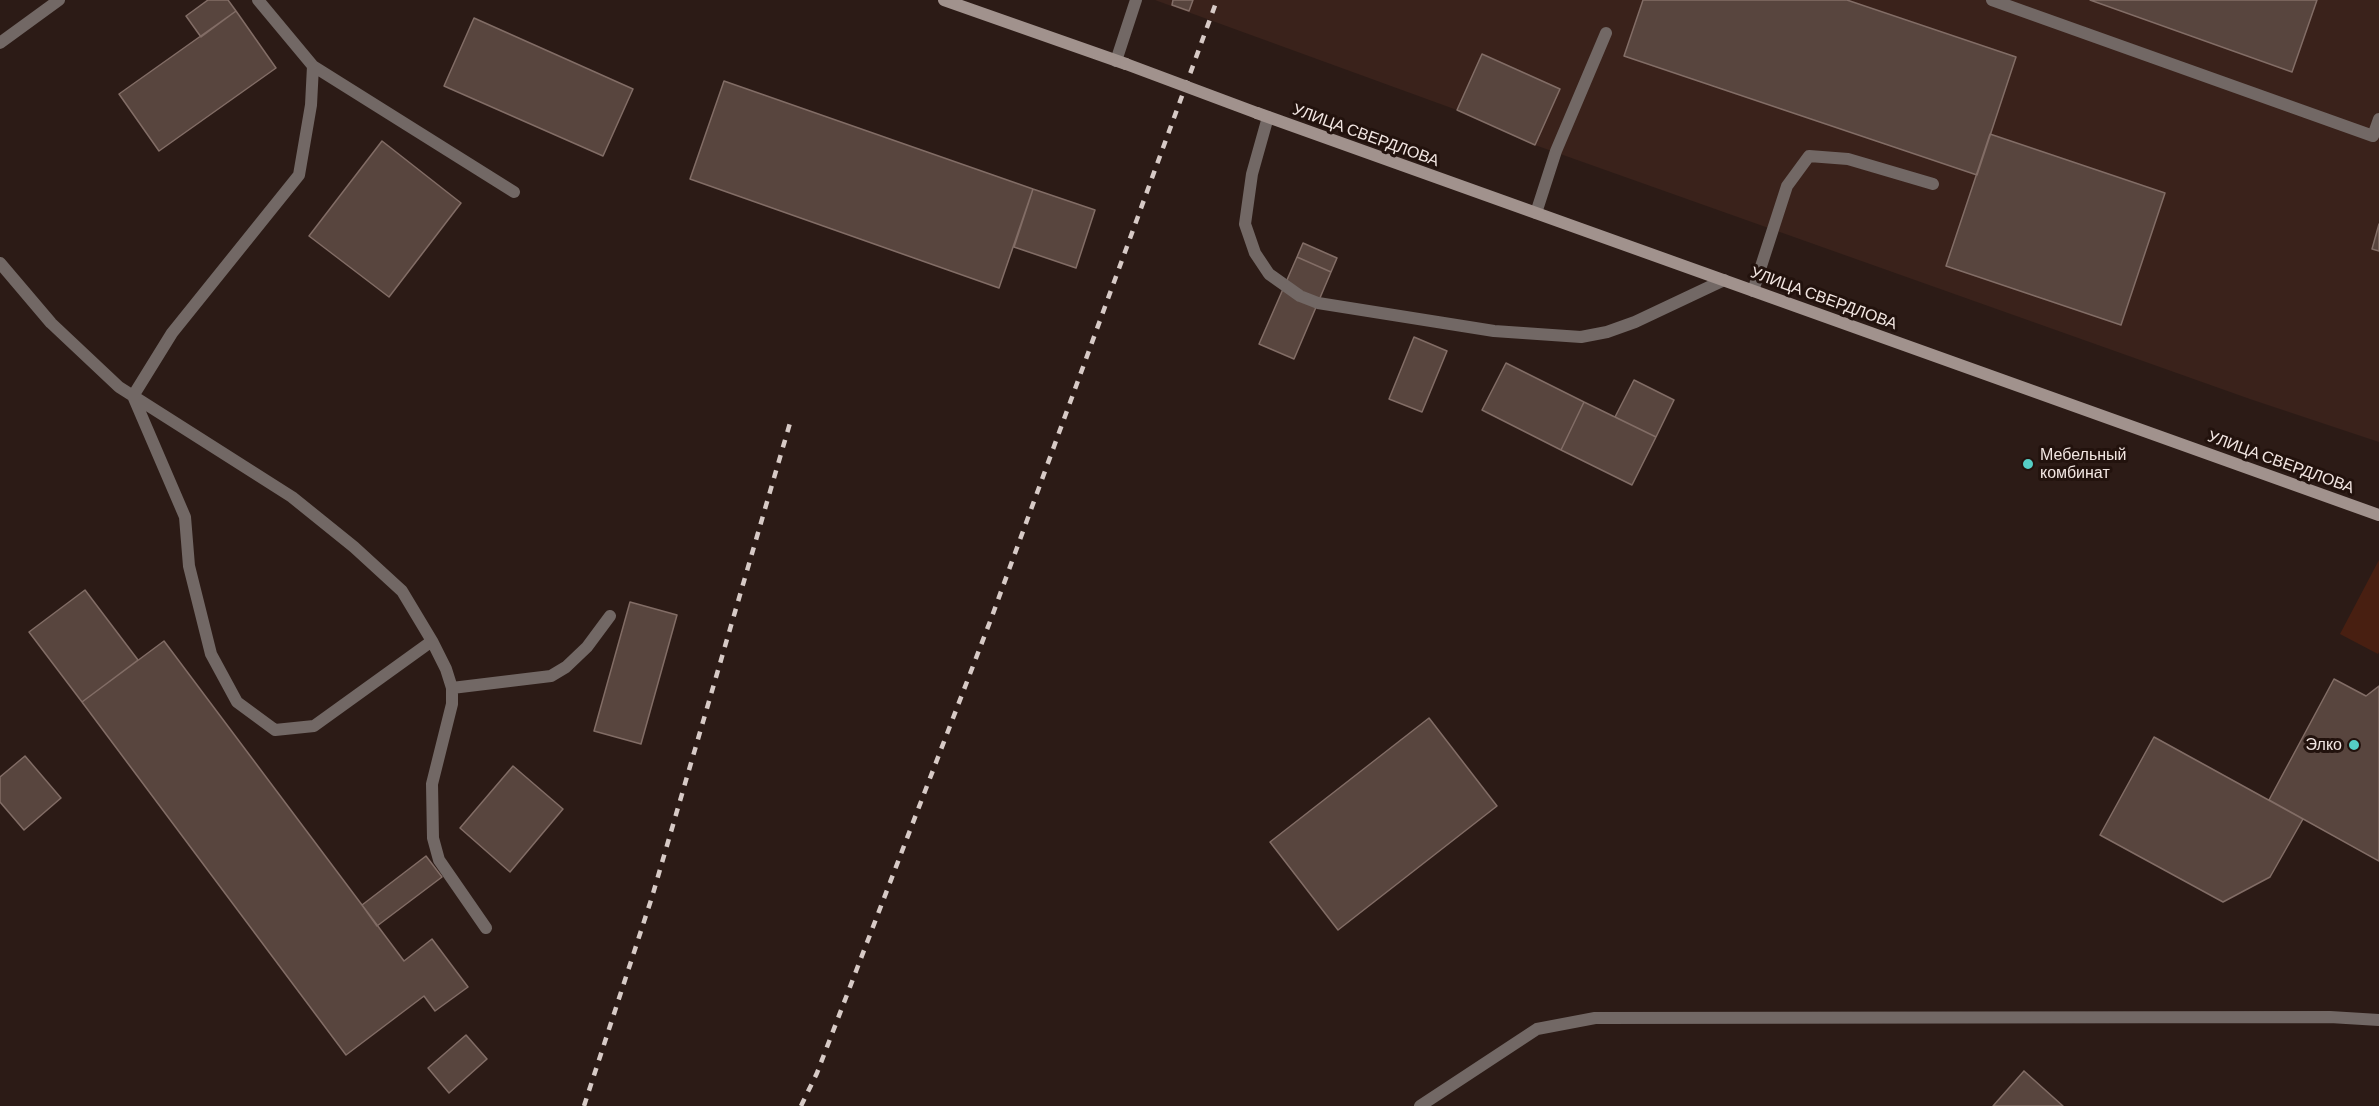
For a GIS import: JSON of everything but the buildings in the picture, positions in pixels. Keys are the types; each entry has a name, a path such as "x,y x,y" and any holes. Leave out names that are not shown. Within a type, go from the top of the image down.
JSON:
{"main road":[{"path":"946,0 1121,63"},
{"name":"УЛИЦА СВЕРДЛОВА","path":"1121,63 2379,514"}],"street":[{"path":"0,44 59,0"},
{"path":"258,0 313,66 514,192"},
{"path":"1121,63 1136,0"},
{"path":"1992,0 2373,136 2379,119"},
{"path":"1536,213 1556,151 1606,33"},
{"path":"133,396 172,333 298,176 311,105 313,66"},
{"path":"1263,115 1245,224 1255,254 1269,274 1300,296 1318,303 1494,331 1581,337 1607,332 1635,322 1724,280"},
{"path":"1753,291 1787,186 1809,156 1848,159 1933,184"},
{"path":"0,263 51,323 119,387 292,497 354,547 402,591 432,641 446,669 452,688 453,704 432,784 433,838 439,860 486,928"},
{"path":"133,396 185,517 189,566 211,654 237,702 275,730 314,726 432,641"},
{"path":"452,688 551,676 566,667 587,647 610,616"},
{"path":"1420,1106 1536,1029 1595,1018 2330,1017 2379,1020"}],"shaded area":[{"path":"1155,0 2379,0 2379,442 2250,399 1535,145 1457,110"},
{"path":"2379,560 2379,652 2378,654 2340,634"}],"railway":[{"path":"801,1106 817,1073 991,619 1217,0"},
{"path":"584,1106 652,897 790,423"}],"place":[{"name":"Мебельный комбинат","path":"2028,464"},
{"name":"Элко","path":"2354,745"}]}
